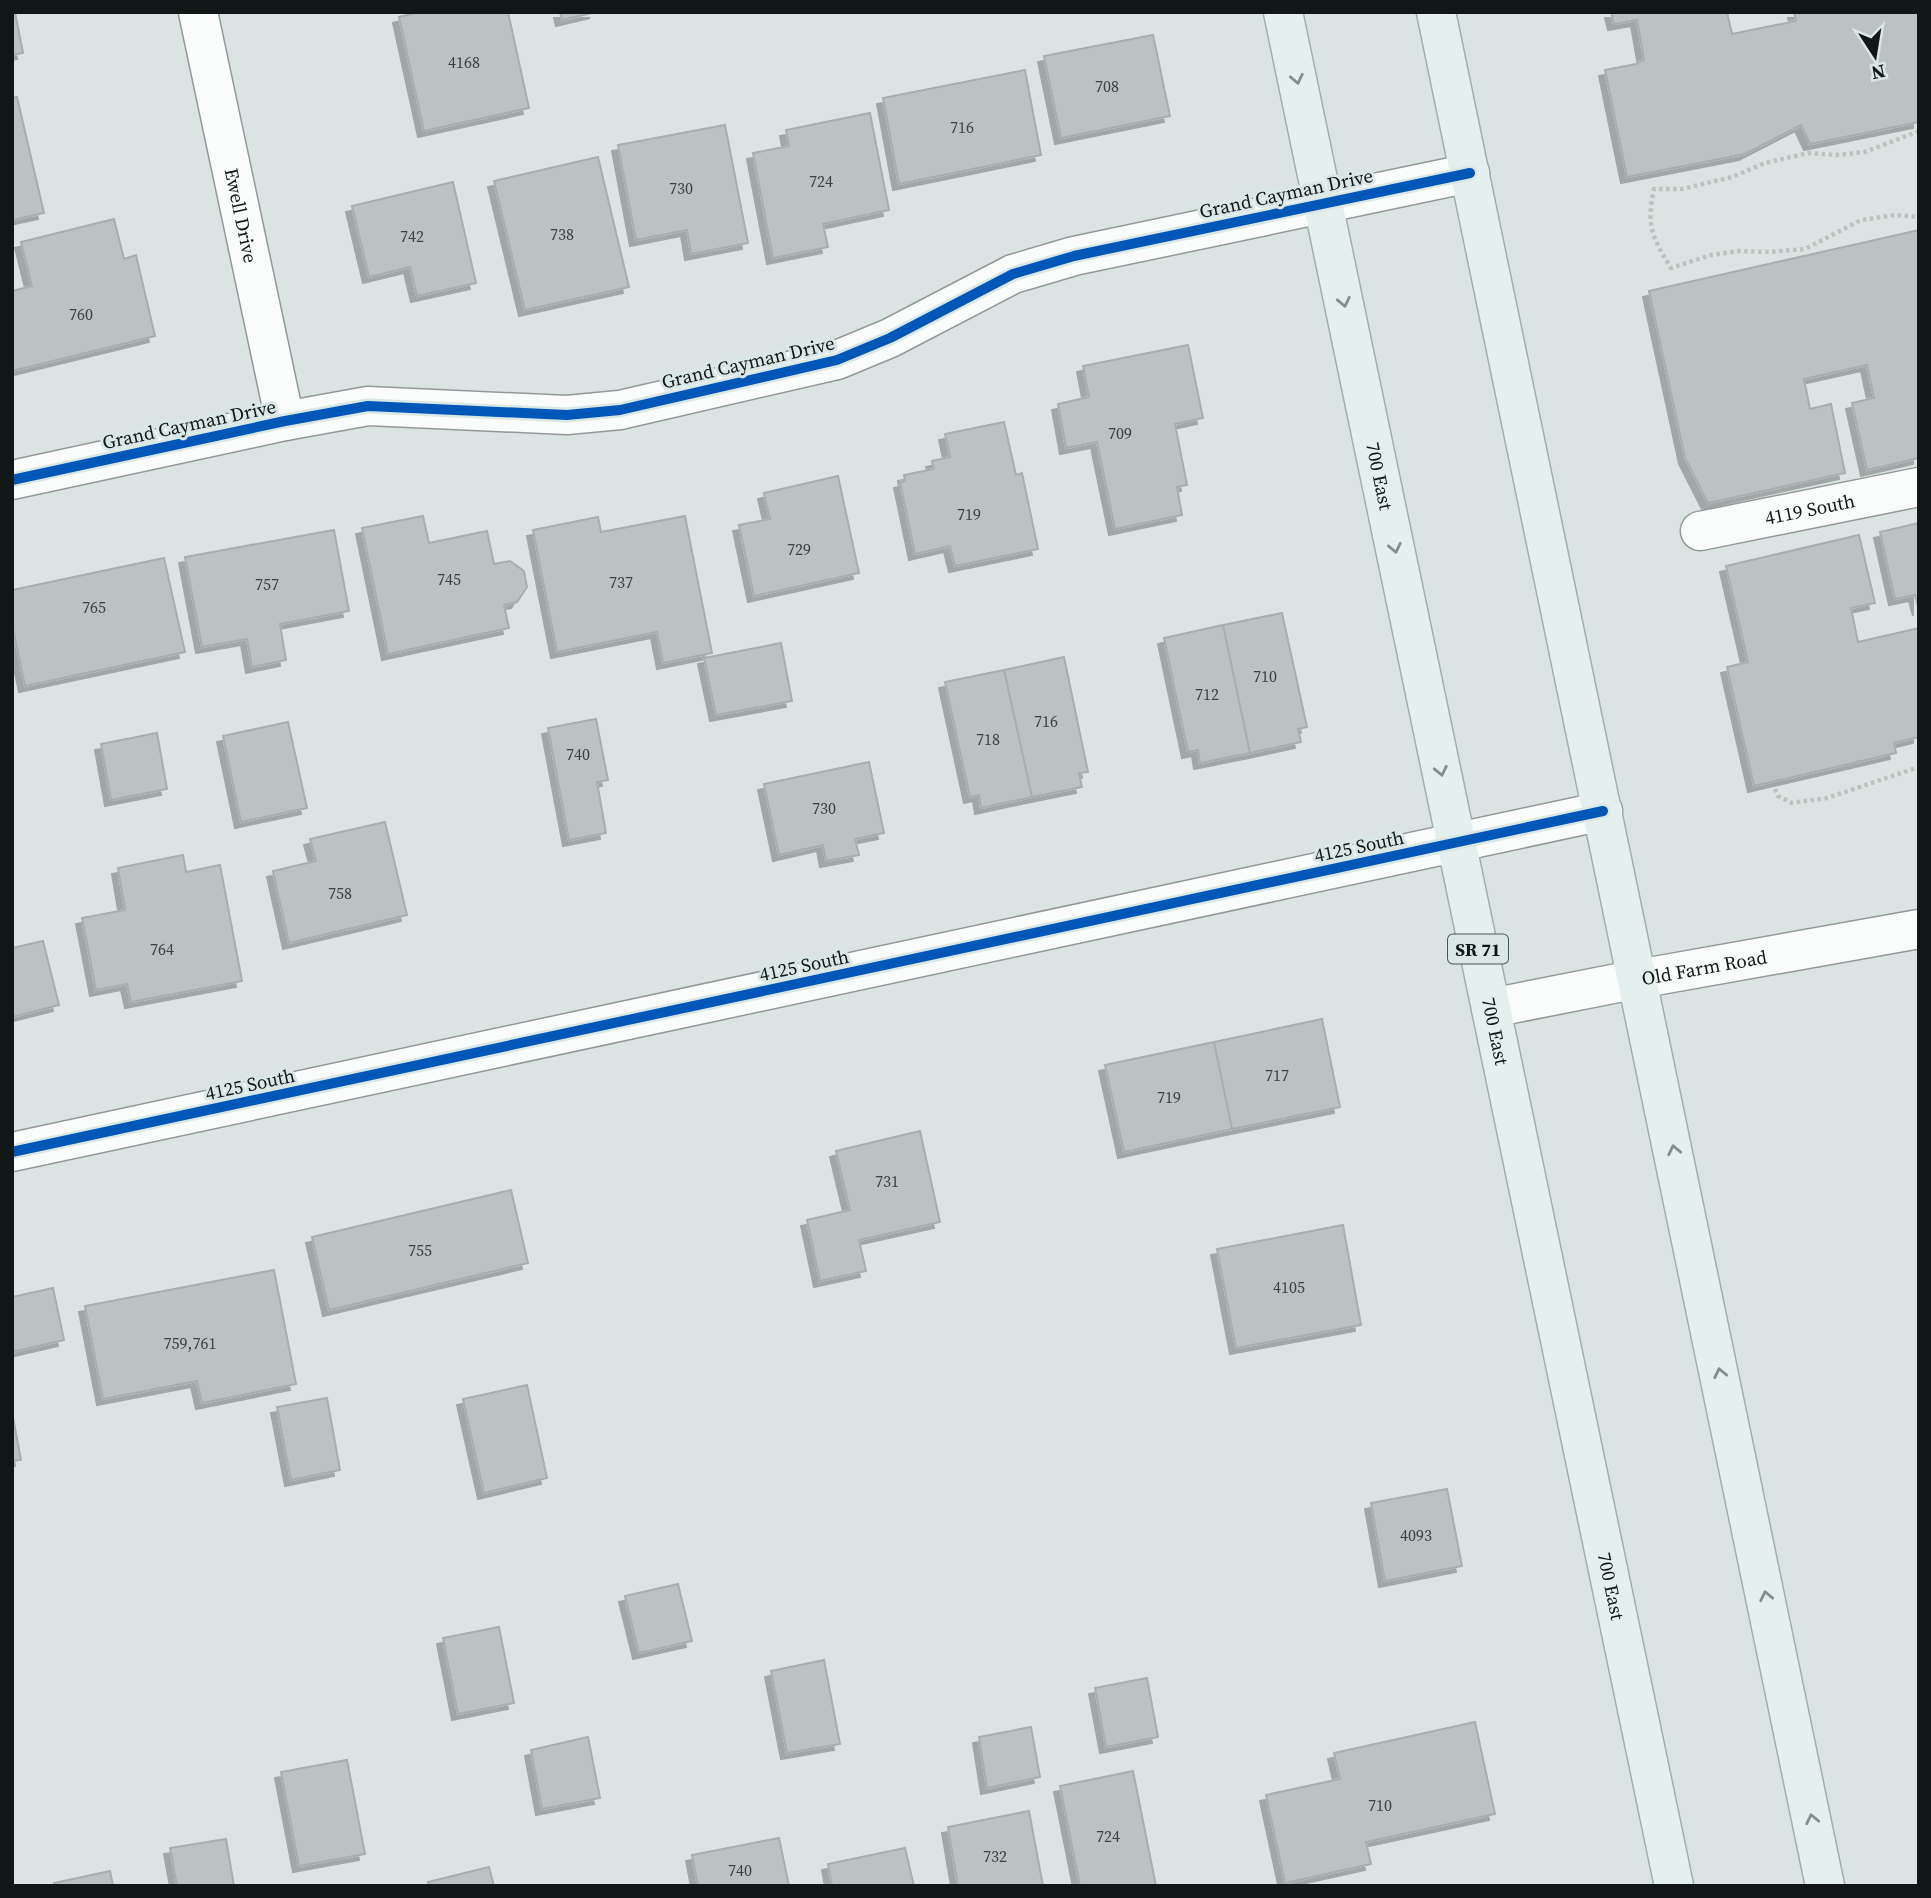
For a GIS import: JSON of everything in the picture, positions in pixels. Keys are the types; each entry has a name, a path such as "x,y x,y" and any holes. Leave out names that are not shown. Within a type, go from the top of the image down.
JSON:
{"main road":[{"name":"700 East","path":"1283,12 1674,1886"},
{"path":"1436,12 1825,1886"}],"street":[{"name":"Ewell Drive","path":"198,12 285,421"},
{"name":"Grand Cayman Drive","path":"12,480 285,421 368,406 567,415 620,410 837,360 890,338 1013,274 1074,256 1470,173"},
{"name":"4119 South","path":"1700,531 1919,487"},
{"name":"4125 South","path":"12,1152 1603,811"},
{"name":"Old Farm Road","path":"1491,1008 1919,929"}],"path":[{"path":"1919,131 1865,152 1837,155 1808,153 1765,163 1732,177 1682,188 1654,189 1649,212 1654,240 1671,268 1711,255 1739,251 1805,249 1861,220 1895,215 1919,217"},
{"path":"1775,789 1778,796 1792,803 1827,798 1919,767"}],"building":[{"path":"12,12 15,12 23,53 12,55"},
{"path":"419,12 508,12 529,108 424,131 399,17"},
{"path":"560,12 596,12 562,20"},
{"path":"1611,12 1727,12 1732,34 1796,21 1794,12 1919,12 1919,122 1810,144 1801,125 1745,154 1627,177 1605,70 1644,60 1637,20 1614,24"},
{"path":"1153,35 1170,116 1061,138 1044,56"},
{"path":"1025,70 1041,155 899,184 883,98"},
{"path":"17,97 44,213 12,220 12,98"},
{"path":"870,113 889,210 823,224 828,247 773,258 753,153 789,146 786,130"},
{"path":"725,125 748,243 691,254 687,230 636,240 618,145"},
{"path":"598,157 629,287 525,310 494,181"},
{"path":"453,182 476,283 417,296 410,267 369,277 352,206"},
{"path":"114,219 124,259 136,255 155,336 12,371 12,291 32,286 21,242"},
{"path":"1919,230 1919,458 1867,470 1852,403 1874,398 1867,365 1804,379 1810,409 1831,404 1845,473 1708,503 1685,458 1649,291"},
{"path":"1188,345 1203,418 1175,424 1187,485 1177,487 1182,515 1115,529 1097,442 1066,448 1058,404 1089,397 1083,366"},
{"path":"1004,422 1016,475 1022,473 1038,549 955,566 950,546 915,554 900,482 905,481 904,475 934,469 932,461 950,457 945,434"},
{"path":"838,476 859,573 754,596 739,525 770,519 764,493"},
{"path":"423,516 429,543 487,531 494,564 510,561 524,571 527,587 517,602 504,605 509,628 388,654 362,528"},
{"path":"685,516 712,653 663,663 657,632 557,652 533,530 598,517 601,532"},
{"path":"1919,523 1919,610 1915,595 1895,599 1880,532"},
{"path":"334,530 349,611 280,624 286,660 252,667 247,639 202,647 185,557"},
{"path":"1859,535 1875,603 1851,608 1858,642 1919,628 1919,737 1894,743 1896,753 1754,786 1727,667 1748,662 1726,566"},
{"path":"164,558 185,652 25,686 12,624 12,590"},
{"path":"1282,613 1307,727 1298,729 1301,742 1250,753 1223,625"},
{"path":"1223,625 1250,753 1200,763 1198,750 1188,752 1164,638"},
{"path":"781,643 792,701 716,715 704,658"},
{"path":"1064,657 1088,772 1079,773 1082,787 1032,797 1004,670"},
{"path":"1004,670 1032,797 981,808 979,795 970,797 945,682"},
{"path":"596,719 608,780 597,782 606,833 569,840 548,728"},
{"path":"288,722 307,808 241,822 223,736"},
{"path":"157,733 167,789 111,800 101,744"},
{"path":"869,762 884,833 855,839 859,855 826,861 823,845 779,855 764,784"},
{"path":"385,822 407,915 289,943 273,871 316,861 310,839"},
{"path":"183,855 186,872 220,865 242,981 131,1002 127,984 96,990 82,918 125,910 118,868"},
{"path":"43,941 59,1005 12,1017 12,948"},
{"path":"1322,1019 1340,1107 1232,1129 1214,1042"},
{"path":"1214,1042 1232,1129 1124,1152 1105,1065"},
{"path":"920,1131 940,1222 859,1240 866,1271 820,1281 807,1220 850,1210 836,1151"},
{"path":"511,1190 528,1263 329,1310 312,1237"},
{"path":"1343,1225 1361,1325 1236,1348 1217,1249"},
{"path":"274,1270 296,1384 202,1403 197,1381 103,1399 85,1306"},
{"path":"53,1288 64,1340 12,1352 12,1297"},
{"path":"527,1385 547,1478 484,1493 463,1399"},
{"path":"327,1398 340,1470 291,1480 277,1407"},
{"path":"12,1412 21,1460 12,1461"},
{"path":"1447,1489 1462,1566 1385,1581 1371,1503"},
{"path":"678,1584 692,1641 639,1653 625,1596"},
{"path":"499,1627 514,1703 458,1714 443,1638"},
{"path":"824,1660 840,1744 787,1753 771,1671"},
{"path":"1147,1678 1158,1737 1106,1747 1095,1688"},
{"path":"1475,1722 1495,1814 1366,1842 1371,1864 1285,1883 1266,1795 1340,1779 1334,1753"},
{"path":"1031,1727 1040,1777 987,1788 979,1737"},
{"path":"588,1737 600,1798 542,1809 531,1750"},
{"path":"347,1760 365,1854 299,1866 281,1772"},
{"path":"1133,1771 1156,1886 1080,1886 1060,1786"},
{"path":"1029,1811 1043,1886 958,1886 948,1827"},
{"path":"779,1838 789,1886 698,1886 692,1855"},
{"path":"226,1839 234,1886 177,1886 170,1848"},
{"path":"905,1848 914,1886 832,1886 828,1864"},
{"path":"489,1867 494,1886 429,1886 428,1882"},
{"path":"110,1871 113,1886 54,1886 54,1883"}],"cycle path":[{"path":"12,480 285,421 368,406 567,415 620,410 837,360 890,338 1013,274 1074,256 1470,173"},
{"path":"12,1152 1603,811"}]}
